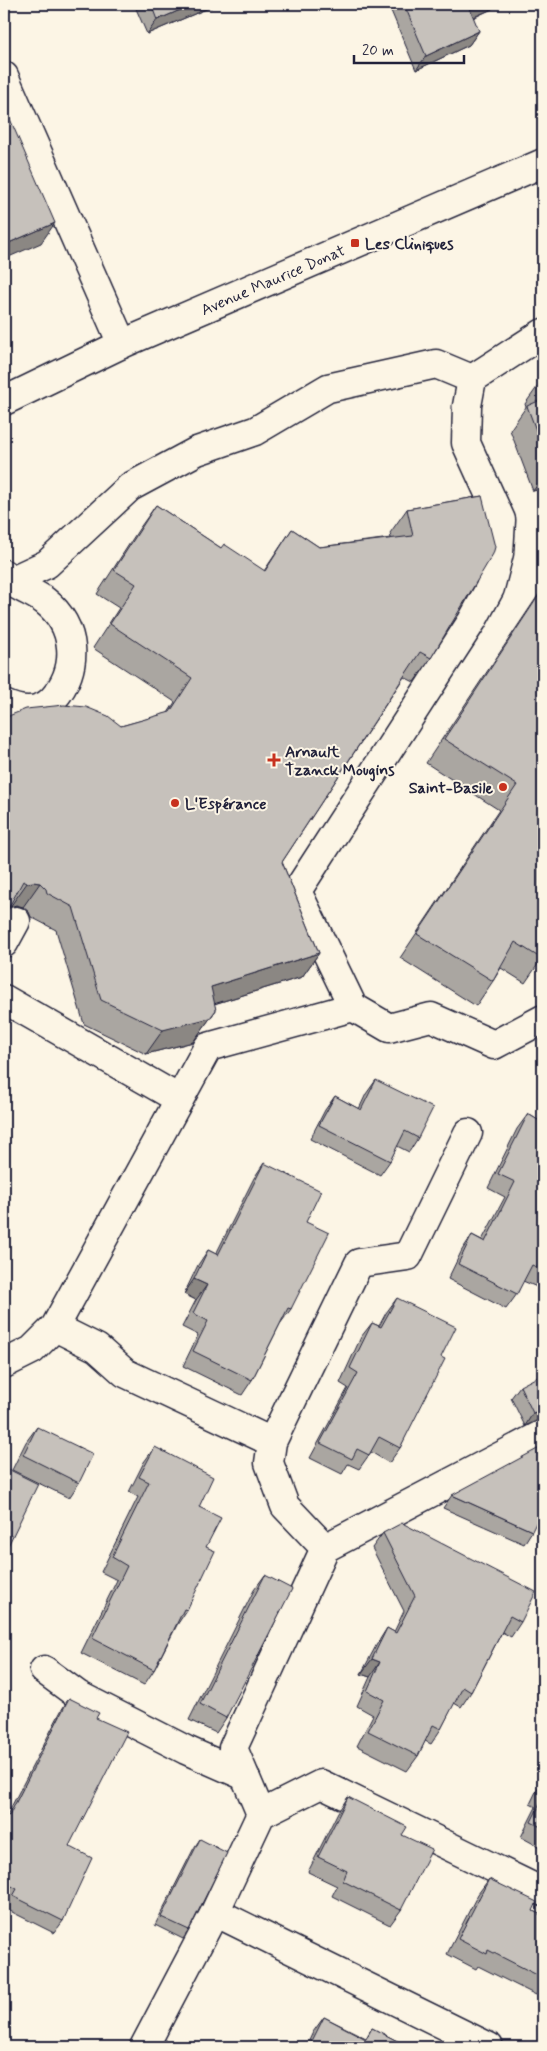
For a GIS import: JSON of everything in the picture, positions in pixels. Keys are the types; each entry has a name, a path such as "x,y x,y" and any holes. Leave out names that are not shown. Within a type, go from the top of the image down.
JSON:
{"main road":[{"path":"4,76 122,344"},
{"name":"Avenue Maurice Donat","path":"4,401 122,344 543,163"},
{"path":"543,333 472,378 467,406 466,442 501,520 499,553 490,588 467,629 296,891 353,1007 389,1028 430,1017 494,1046 543,1018"},
{"path":"5,582 47,564 130,487 197,451 255,431 328,388 436,364 472,378"},
{"path":"4,704 17,710 33,711 46,706 56,695 67,677 71,657 71,641 66,625 60,616 46,602 31,592 5,582"},
{"path":"4,999 179,1099"},
{"path":"4,1364 32,1350 56,1326 208,1047 353,1007"},
{"path":"325,1548 285,1506 269,1463 272,1442 359,1263 408,1256 468,1134"},
{"path":"56,1326 97,1348 125,1372 272,1442"},
{"path":"261,1814 233,1748 325,1548 543,1434"},
{"path":"44,1670 78,1695 186,1750 245,1776"},
{"path":"144,2047 215,1912 261,1814 321,1784 543,1892"},
{"path":"215,1912 489,2047"}],"building":[{"path":"151,4 194,4 157,20"},
{"path":"404,4 482,4 470,9 479,31 426,56"},
{"path":"4,105 55,223 4,245"},
{"path":"543,399 543,449 527,406"},
{"path":"482,496 495,547 493,554 431,658 420,652 282,862 319,953 211,987 216,1010 210,1018 163,1030 101,1000 73,907 47,893 40,883 27,883 23,881 4,916 4,719 26,709 64,705 86,707 108,716 121,726 170,712 192,678 110,624 136,584 114,570 156,505 221,548 224,544 265,571 292,529 319,547 413,536 407,509"},
{"name":"Saint-Basile","path":"543,589 543,957 542,959 515,942 493,981 417,934 517,785 444,739"},
{"path":"376,1080 433,1108 418,1138 405,1131 390,1161 319,1125 335,1096 361,1110"},
{"path":"528,1114 543,1123 543,1270 532,1265 517,1294 458,1264 472,1235 485,1242 515,1182 498,1174"},
{"path":"264,1163 321,1191 306,1222 329,1233 291,1309 288,1308 252,1380 193,1351 208,1321 193,1313 207,1285 194,1279 208,1250 218,1255"},
{"path":"397,1298 456,1327 441,1357 445,1359 400,1448 379,1437 369,1455 357,1449 352,1459 320,1443 358,1373 350,1368 372,1323 381,1327"},
{"path":"543,1374 543,1409 533,1413 520,1386"},
{"path":"37,1427 93,1454 79,1483 23,1455"},
{"path":"543,1446 543,1509 532,1531 452,1495"},
{"path":"155,1447 213,1477 199,1507 221,1518 206,1547 215,1551 187,1610 184,1609 154,1670 92,1638 127,1566 112,1557 149,1482 139,1477"},
{"path":"4,1467 38,1484 4,1554"},
{"path":"402,1523 536,1592 521,1622 510,1616 471,1692 463,1687 441,1729 433,1725 418,1756 368,1731 384,1700 367,1691 380,1662 372,1659 387,1628 396,1633 415,1596 383,1533"},
{"path":"265,1575 292,1589 226,1718 200,1704"},
{"path":"69,1698 99,1713 96,1718 127,1732 69,1846 92,1858 63,1921 13,1896 17,1889 4,1882 4,1813 9,1816"},
{"path":"348,1797 407,1827 402,1835 432,1849 401,1910 343,1881 347,1871 318,1857"},
{"path":"543,1798 543,1828 531,1822"},
{"path":"200,1839 227,1853 189,1930 161,1917"},
{"path":"489,1879 537,1902 533,1911 543,1916 543,1978 488,1950 487,1954 458,1939"},
{"path":"324,2017 366,2039 372,2028 409,2047 309,2047"}],"place":[{"name":"Les Cliniques","path":"355,243"},
{"name":"Arnault Tzanck Mougins","path":"274,760"},
{"name":"Saint-Basile","path":"503,787"},
{"name":"L'Espérance","path":"175,803"}]}
